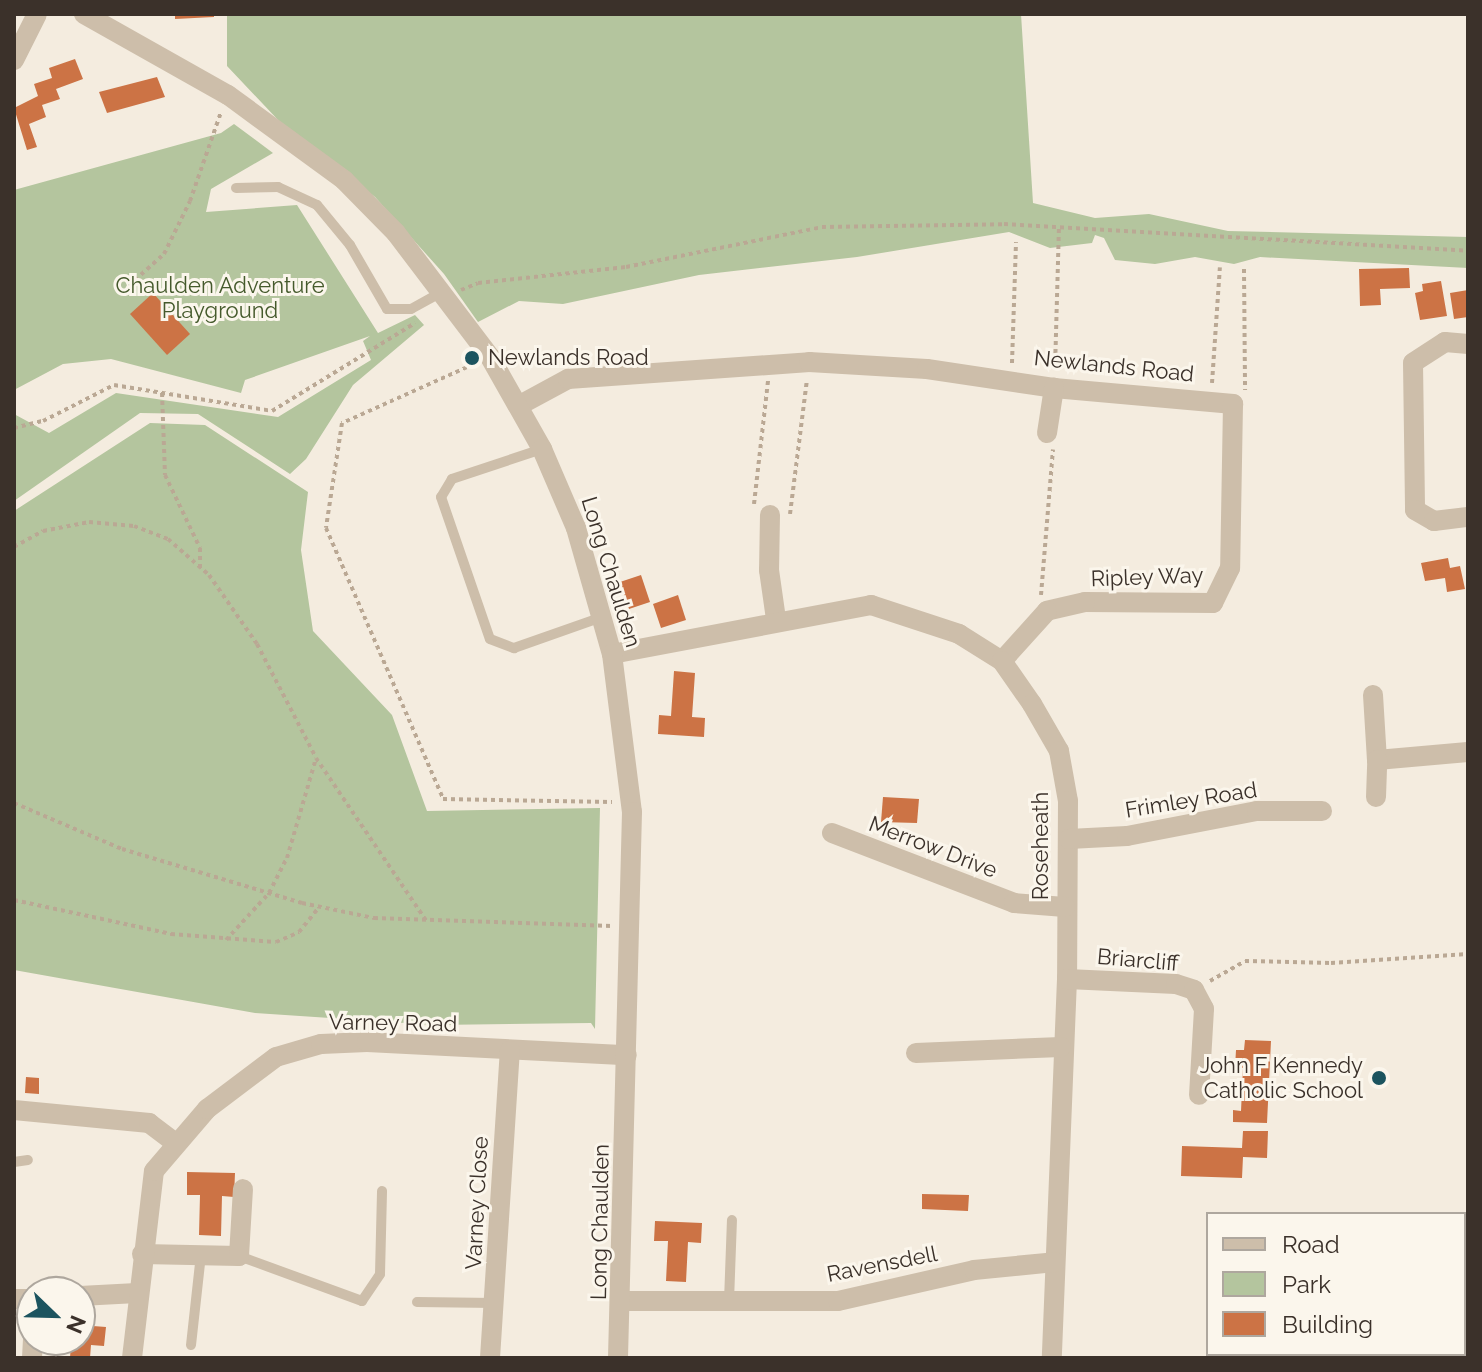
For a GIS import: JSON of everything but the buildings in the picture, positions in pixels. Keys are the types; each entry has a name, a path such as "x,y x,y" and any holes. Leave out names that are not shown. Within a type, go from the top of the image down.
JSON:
{"street":[{"path":"14,60 37,14"},
{"name":"Long Chaulden","path":"91,15 228,95 344,180 446,294 490,357 542,449 576,528 612,654 630,803 622,1301 618,1358"},
{"path":"1468,344 1445,342 1413,363 1415,510 1434,521 1468,517"},
{"name":"Newlands Road","path":"518,406 568,379 809,362 1011,378 1054,388 1233,404"},
{"path":"1047,433 1054,388"},
{"name":"Ripley Way","path":"1047,611 1085,602 1213,603 1230,568 1233,404"},
{"path":"770,515 769,570 776,619"},
{"name":"Roseheath","path":"612,654 776,619 871,605 917,616 1002,661 1059,751 1069,839 1065,907 1067,979 1061,1047 1052,1358"},
{"path":"1002,661 1047,611"},
{"path":"1373,695 1376,797"},
{"path":"1377,760 1468,752"},
{"name":"Frimley Road","path":"1069,839 1127,836 1257,811 1322,811"},
{"name":"Merrow Drive","path":"832,833 1014,903 1065,907"},
{"name":"Briarcliff","path":"1067,979 1176,984 1194,990 1204,1009 1199,1095"},
{"name":"Varney Road","path":"132,1358 137,1293 154,1171 207,1109 276,1057 306,1048 367,1042 627,1055"},
{"path":"916,1053 1061,1047"},
{"name":"Varney Close","path":"490,1358 510,1051"},
{"path":"14,1110 149,1123 176,1143"},
{"path":"142,1254 239,1256 243,1189"},
{"name":"Ravensdell","path":"622,1301 838,1301 974,1270 1055,1262"},
{"path":"96,1295 137,1293"}],"lane":[{"path":"236,188 278,187 317,205 350,245 387,309 411,309 446,294"},
{"path":"542,449 452,479 441,497 490,639 514,648 602,617"},
{"path":"14,1162 28,1160"},
{"path":"239,1256 362,1301 380,1274 382,1191"},
{"path":"729,1301 732,1220"},
{"path":"191,1345 201,1255"},
{"path":"417,1302 495,1303"}],"path":[{"path":"135,280 164,254 190,201 228,95"},
{"path":"14,428 43,421 114,385 272,411 392,342 446,294 478,283 626,267 822,227 1059,228 1468,251"},
{"path":"1054,388 1059,228"},
{"path":"1011,378 1016,242"},
{"path":"1211,401 1220,267"},
{"path":"1233,404 1245,395 1244,269"},
{"path":"490,357 342,423 326,528 443,799 630,803"},
{"path":"770,364 753,515 790,515 809,362"},
{"path":"162,393 165,475 200,548 200,567"},
{"path":"1047,433 1054,442 1041,598 1047,611"},
{"path":"14,547 43,531 89,522 134,526 168,539 200,567 257,644 316,758 427,922"},
{"path":"226,940 269,893 287,858 316,758"},
{"path":"14,803 122,849 319,907 427,922 629,926"},
{"path":"14,900 226,940 276,942 299,932 319,907"},
{"path":"1194,990 1245,961 1331,963 1468,954"}],"green space":[{"path":"227,14 1021,14 1033,203 1095,218 1149,214 1228,231 1468,237 1468,268 1260,257 1234,264 1195,257 1155,264 1115,260 1104,238 1095,235 1092,243 1050,248 1009,232 857,257 699,275 563,304 519,301 478,322 444,274 375,197 280,122 227,66"},
{"name":"Chaulden Adventure Playground","path":"234,124 273,153 211,189 206,212 297,205 378,333 415,315 424,325 353,385 306,459 290,474 198,414 140,413 14,501 14,414 49,433 116,393 278,417 371,360 363,341 370,336 245,380 241,393 111,359 63,364 14,390 14,190 221,133"},
{"path":"150,423 205,425 308,492 301,550 313,631 392,715 427,811 600,808 595,1029 591,1023 435,1025 255,1013 14,970 14,511"}],"place":[{"name":"Newlands Road","path":"472,358"},
{"name":"John F Kennedy Catholic School","path":"1379,1078"}]}
